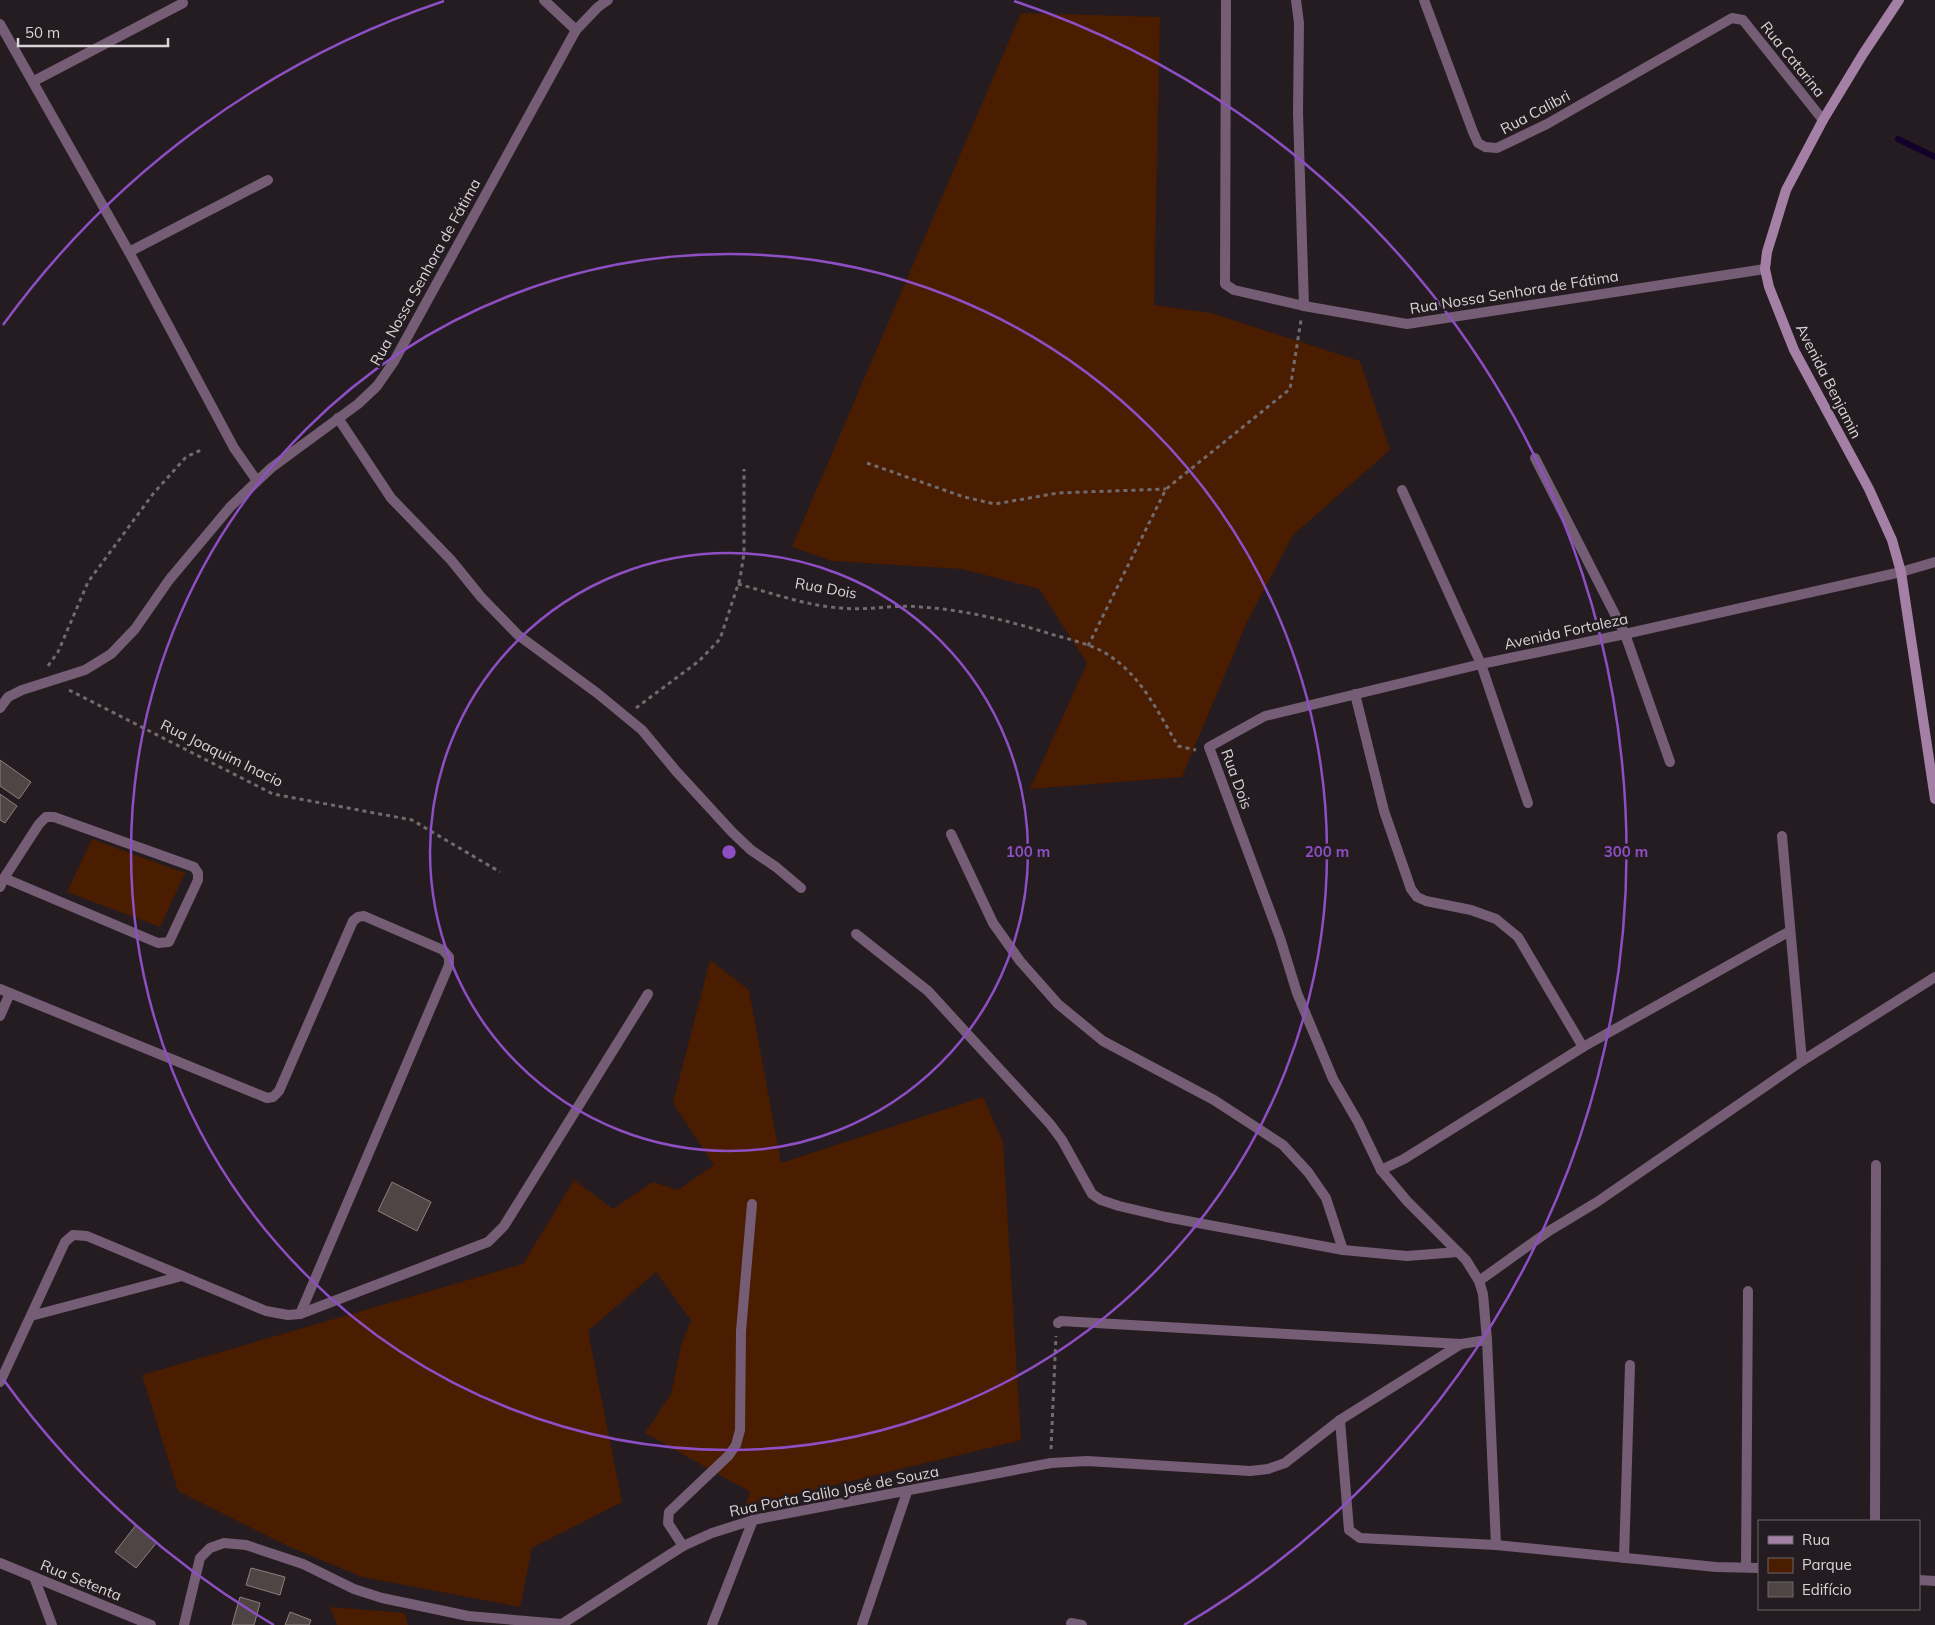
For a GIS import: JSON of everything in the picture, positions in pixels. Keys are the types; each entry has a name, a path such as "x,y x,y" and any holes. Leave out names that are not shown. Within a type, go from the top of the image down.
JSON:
{"street":[{"path":"544,0 576,30"},
{"name":"Rua Nossa Senhora de Fátima","path":"0,708 8,697 22,690 85,670 111,654 135,629 169,580 231,506 272,468 378,386 393,363 576,30 598,7 608,0"},
{"name":"Rua Nossa Senhora de Fátima","path":"1226,0 1225,284 1234,290 1304,306 1407,324 1765,269"},
{"path":"1296,0 1299,23 1298,113 1304,306"},
{"name":"Rua Calibri","path":"1424,0 1478,143 1485,147 1497,148 1547,124 1732,18 1738,18"},
{"name":"Avenida Benjamin","path":"1898,0 1823,120 1786,190 1767,252 1765,269 1768,287 1794,350 1869,489 1892,540 1901,572 1935,799"},
{"path":"34,82 184,3"},
{"name":"Rua Catarina","path":"1738,18 1743,20 1823,120"},
{"path":"0,24 129,252 234,448 257,482"},
{"path":"129,252 268,180"},
{"path":"338,418 391,498 451,560 481,597 518,635 642,730 676,771 732,832 751,850 776,867 801,888"},
{"path":"1535,458 1626,634 1670,762"},
{"path":"1402,490 1481,664 1528,803"},
{"name":"Avenida Fortaleza","path":"1209,747 1265,716 1481,664 1626,634 1901,572 1935,562"},
{"path":"1355,694 1384,811 1411,889 1417,897 1426,901 1471,910 1496,919 1518,937 1582,1047"},
{"name":"Rua Dois","path":"1209,747 1280,938 1297,993 1333,1079 1358,1122 1381,1170 1407,1201 1466,1260 1479,1281"},
{"path":"46,817 54,817 194,867 198,873 198,880 169,942 164,944 2,882 39,824 46,817"},
{"path":"951,834 992,923 1020,961 1058,1004 1103,1041 1214,1100 1283,1145 1308,1172 1326,1198 1343,1250"},
{"path":"1782,836 1802,1061"},
{"path":"0,989 267,1098 272,1097 279,1091 353,921 358,917 364,916 443,950 449,957 450,965 300,1314"},
{"path":"1381,1170 1404,1159 1582,1047 1790,931"},
{"path":"856,934 928,991 947,1011 1050,1124 1062,1140 1092,1194 1101,1200 1166,1217 1343,1250 1407,1256 1458,1252"},
{"path":"1496,1545 1487,1340 1483,1294 1479,1281 1802,1061 1935,977"},
{"path":"0,1016 10,993"},
{"path":"0,1382 65,1242 73,1235 87,1236 266,1311 288,1315 300,1314 488,1242 504,1226 648,994"},
{"path":"1875,1520 1876,1165"},
{"path":"683,1546 668,1523 669,1512 729,1455 736,1445 740,1430 741,1331 752,1204"},
{"path":"31,1316 182,1276"},
{"path":"1746,1567 1748,1291"},
{"path":"1058,1323 1061,1321 1461,1344"},
{"name":"Rua Porta Salilo José de Souza","path":"184,1625 200,1558 210,1548 224,1543 246,1545 303,1564 354,1589 382,1598 468,1616 562,1625 683,1546 712,1533 753,1520 908,1492 1051,1463 1087,1461 1250,1471 1268,1469 1285,1463 1340,1420 1461,1344 1487,1340"},
{"path":"1624,1558 1630,1365"},
{"path":"1340,1420 1350,1530 1360,1538 1496,1545 1716,1567 1758,1568"},
{"path":"862,1625 908,1492"},
{"path":"712,1625 753,1520"},
{"name":"Rua Setenta","path":"0,1563 151,1625"},
{"path":"34,1577 52,1625"},
{"path":"1920,1580 1935,1581"}],"path":[{"path":"1088,646 1166,489 1290,389 1304,306"},
{"path":"48,668 58,652 88,582 152,494 186,457 201,450"},
{"path":"867,463 964,497 995,504 1058,493 1166,489"},
{"path":"626,716 699,661 720,640 738,584 744,552 744,469"},
{"name":"Rua Dois","path":"738,584 839,608 863,610 887,606 920,606 973,613 1014,623 1088,646 1110,656 1140,683 1178,746 1197,750 1209,747"},
{"name":"Rua Joaquim Inacio","path":"51,681 273,794 412,820 500,872"},
{"path":"1051,1463 1058,1323"}],"green space":[{"path":"1021,13 1160,17 1154,305 1211,313 1360,361 1390,450 1293,535 1247,622 1182,777 1030,789 1087,663 1039,589 962,569 832,561 792,547"},
{"path":"92,839 185,873 160,927 67,892"},
{"path":"710,960 749,990 781,1163 983,1097 1003,1142 1021,1440 745,1507 750,1492 645,1433 671,1394 681,1346 691,1320 656,1272 588,1331 622,1502 532,1548 520,1607 362,1577 292,1548 178,1491 142,1375 523,1264 574,1180 613,1209 653,1182 678,1190 714,1165 673,1103"},
{"path":"330,1607 405,1613 408,1625 337,1625"}],"building":[{"path":"0,760 31,782 19,799 0,786"},
{"path":"0,794 17,806 5,823 0,820"},
{"path":"392,1182 431,1202 417,1231 378,1211"},
{"path":"136,1525 157,1542 136,1568 115,1552"},
{"path":"251,1568 285,1577 280,1595 246,1585"},
{"path":"240,1597 260,1603 254,1625 232,1625"},
{"path":"290,1612 311,1620 309,1625 285,1625"}],"waterway":[{"path":"1898,139 1935,157"}]}
